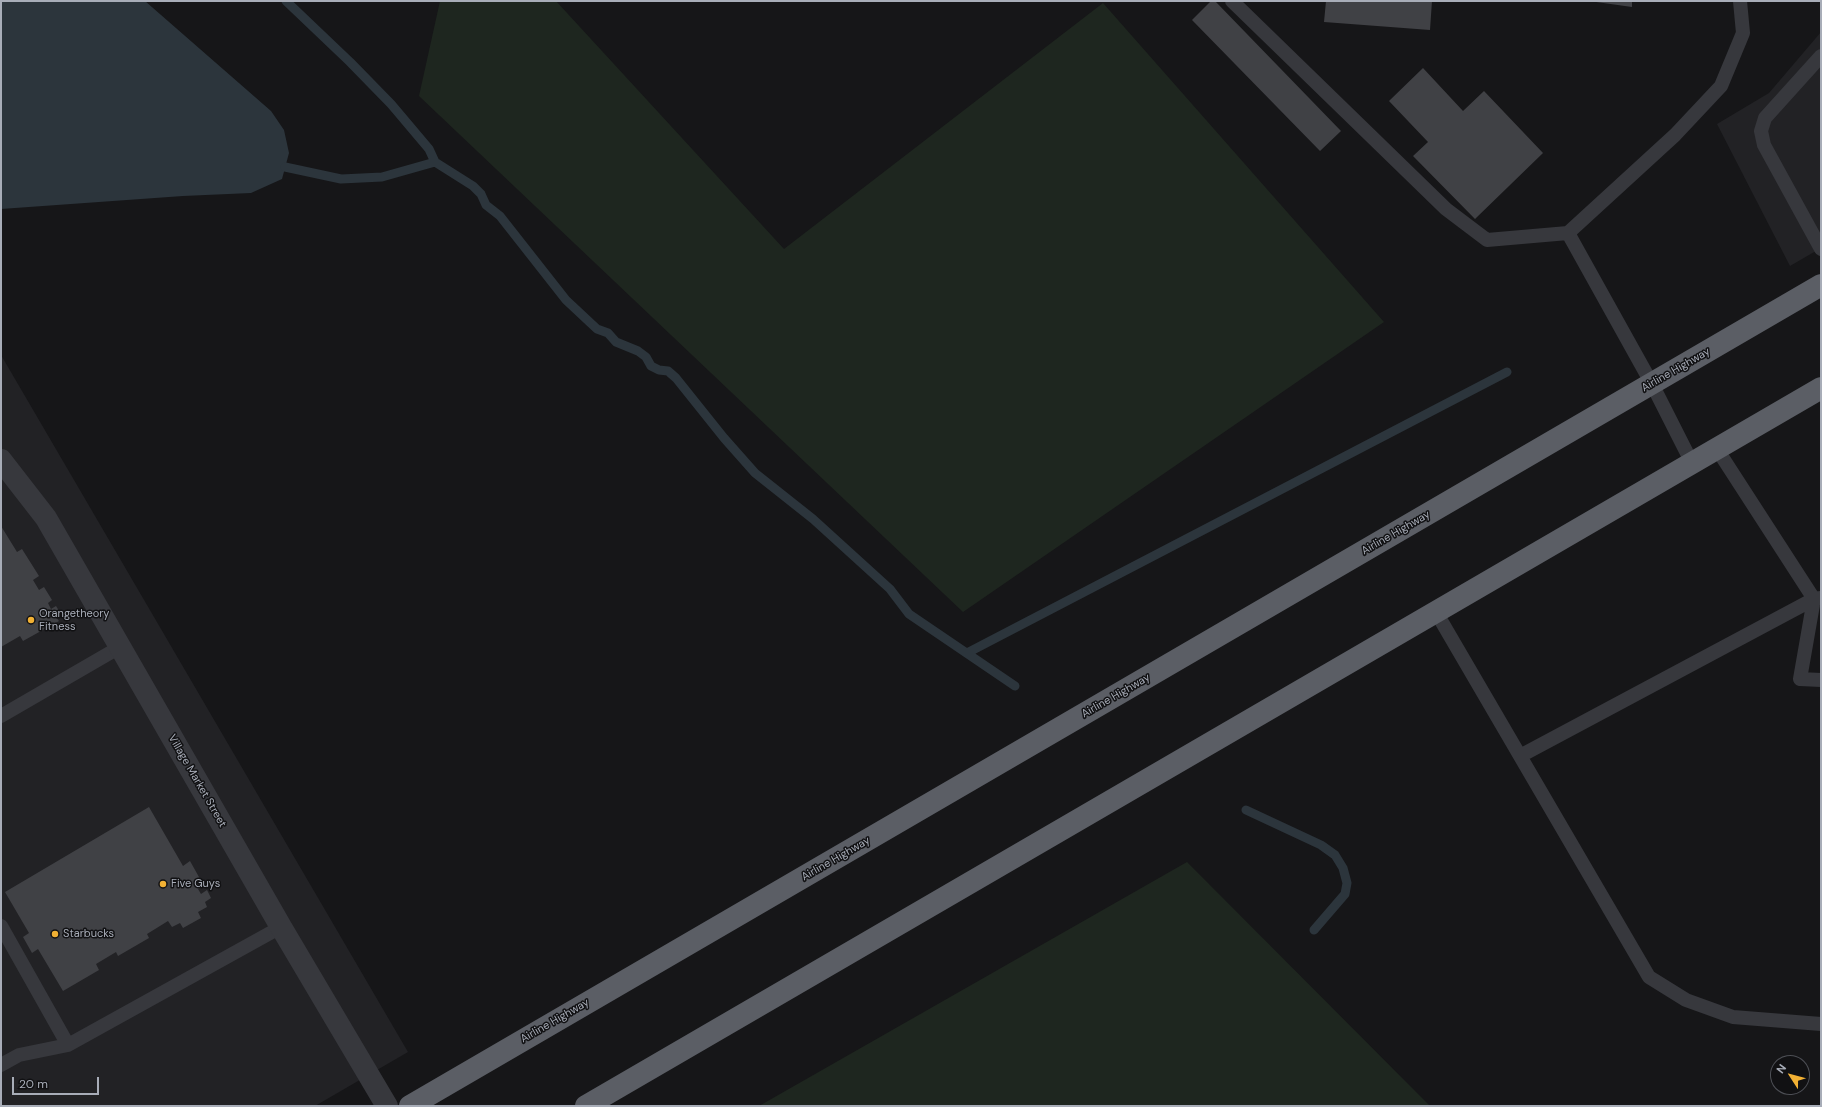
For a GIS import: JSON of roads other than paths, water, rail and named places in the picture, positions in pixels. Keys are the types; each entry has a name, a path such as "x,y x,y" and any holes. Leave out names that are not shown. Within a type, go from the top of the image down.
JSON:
{"highway":[{"name":"Airline Highway","path":"410,1106 1821,285"},
{"path":"586,1106 1821,388"}],"street":[{"name":"Village Market Street","path":"1,460 46,518 281,928 386,1106"}],"lane":[{"path":"1232,1 1446,209 1487,240 1568,232 1675,135 1721,86 1743,32 1740,1"},
{"path":"1821,56 1765,118 1761,132 1764,145 1821,249"},
{"path":"1568,232 1652,384 1692,464"},
{"path":"1717,449 1818,598 1800,679 1821,680"},
{"path":"1520,756 1818,598"},
{"path":"1436,612 1650,977 1686,1000 1733,1017 1821,1024"},
{"path":"1,716 120,647"},
{"path":"1,926 68,1045"},
{"path":"1,1065 18,1055 68,1045 281,928"}],"waterway":[{"path":"286,1 350,62 391,104 429,149 435,162 473,186 481,194 486,205 500,216 566,300 597,329 608,333 616,342 638,351 646,357 651,366 659,370 668,371 676,378 724,438 755,473 813,519 890,589 909,614 1015,686"},
{"path":"285,167 341,179 382,177 435,162"},
{"path":"967,653 1507,372"},
{"path":"1246,810 1321,845 1335,855 1343,868 1347,883 1345,894 1314,930"}],"place":[{"name":"Orangetheory Fitness","path":"31,620"},
{"name":"Five Guys","path":"163,884"},
{"name":"Starbucks","path":"55,934"}]}
